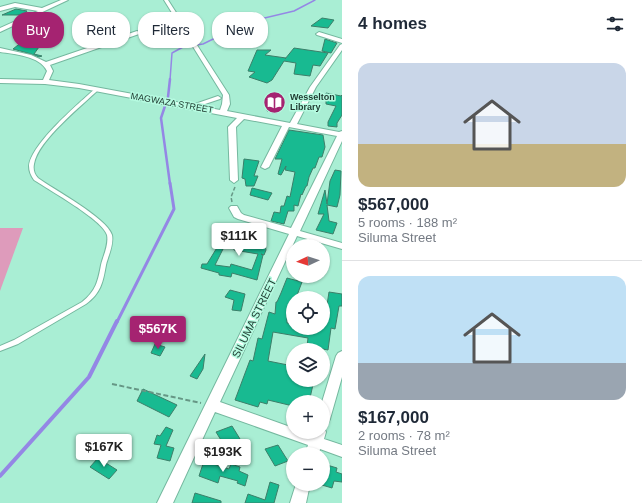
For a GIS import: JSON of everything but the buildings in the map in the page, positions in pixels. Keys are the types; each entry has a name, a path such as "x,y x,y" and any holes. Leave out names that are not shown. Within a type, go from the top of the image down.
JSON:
{"street":[{"path":"17,5 30,0"},
{"path":"0,30 66,0"},
{"path":"166,0 223,91 227,100 223,112"},
{"path":"1,5 17,5 43,10"},
{"path":"45,64 137,34"},
{"path":"319,34 342,41"},
{"path":"265,167 312,87 339,55 342,46"},
{"path":"0,50 33,58 45,64 50,69 50,72 44,82"},
{"name":"MAGWAZA STREET","path":"0,81 44,82 97,89 342,134"},
{"path":"210,110 223,91"},
{"path":"185,105 204,104 218,98"},
{"path":"234,180 232,127 243,116"},
{"name":"SILUMA STREET","path":"165,503 342,134"},
{"path":"234,208 237,215 241,217 342,246"},
{"path":"330,396 342,356"},
{"path":"212,405 342,451"},
{"path":"298,503 302,491"}],"lane":[{"path":"0,349 16,342 84,303 94,295 101,282 109,241 108,232 91,216 36,179 32,174 31,169 34,157 50,136 97,89"}],"path":[{"path":"234,180 235,186 231,196 234,208"},
{"path":"112,384 212,405"}],"shaded area":[{"path":"0,228 23,228 0,291"}],"waterway":[{"path":"170,80 172,53 183,47 203,44 248,22 294,11 315,0"},
{"path":"170,79 168,97 161,118 170,184"},
{"path":"117,322 174,209 170,183"},
{"path":"0,476 89,377 117,321"}],"place":[{"name":"Wesselton Library","path":"275,102"}]}
